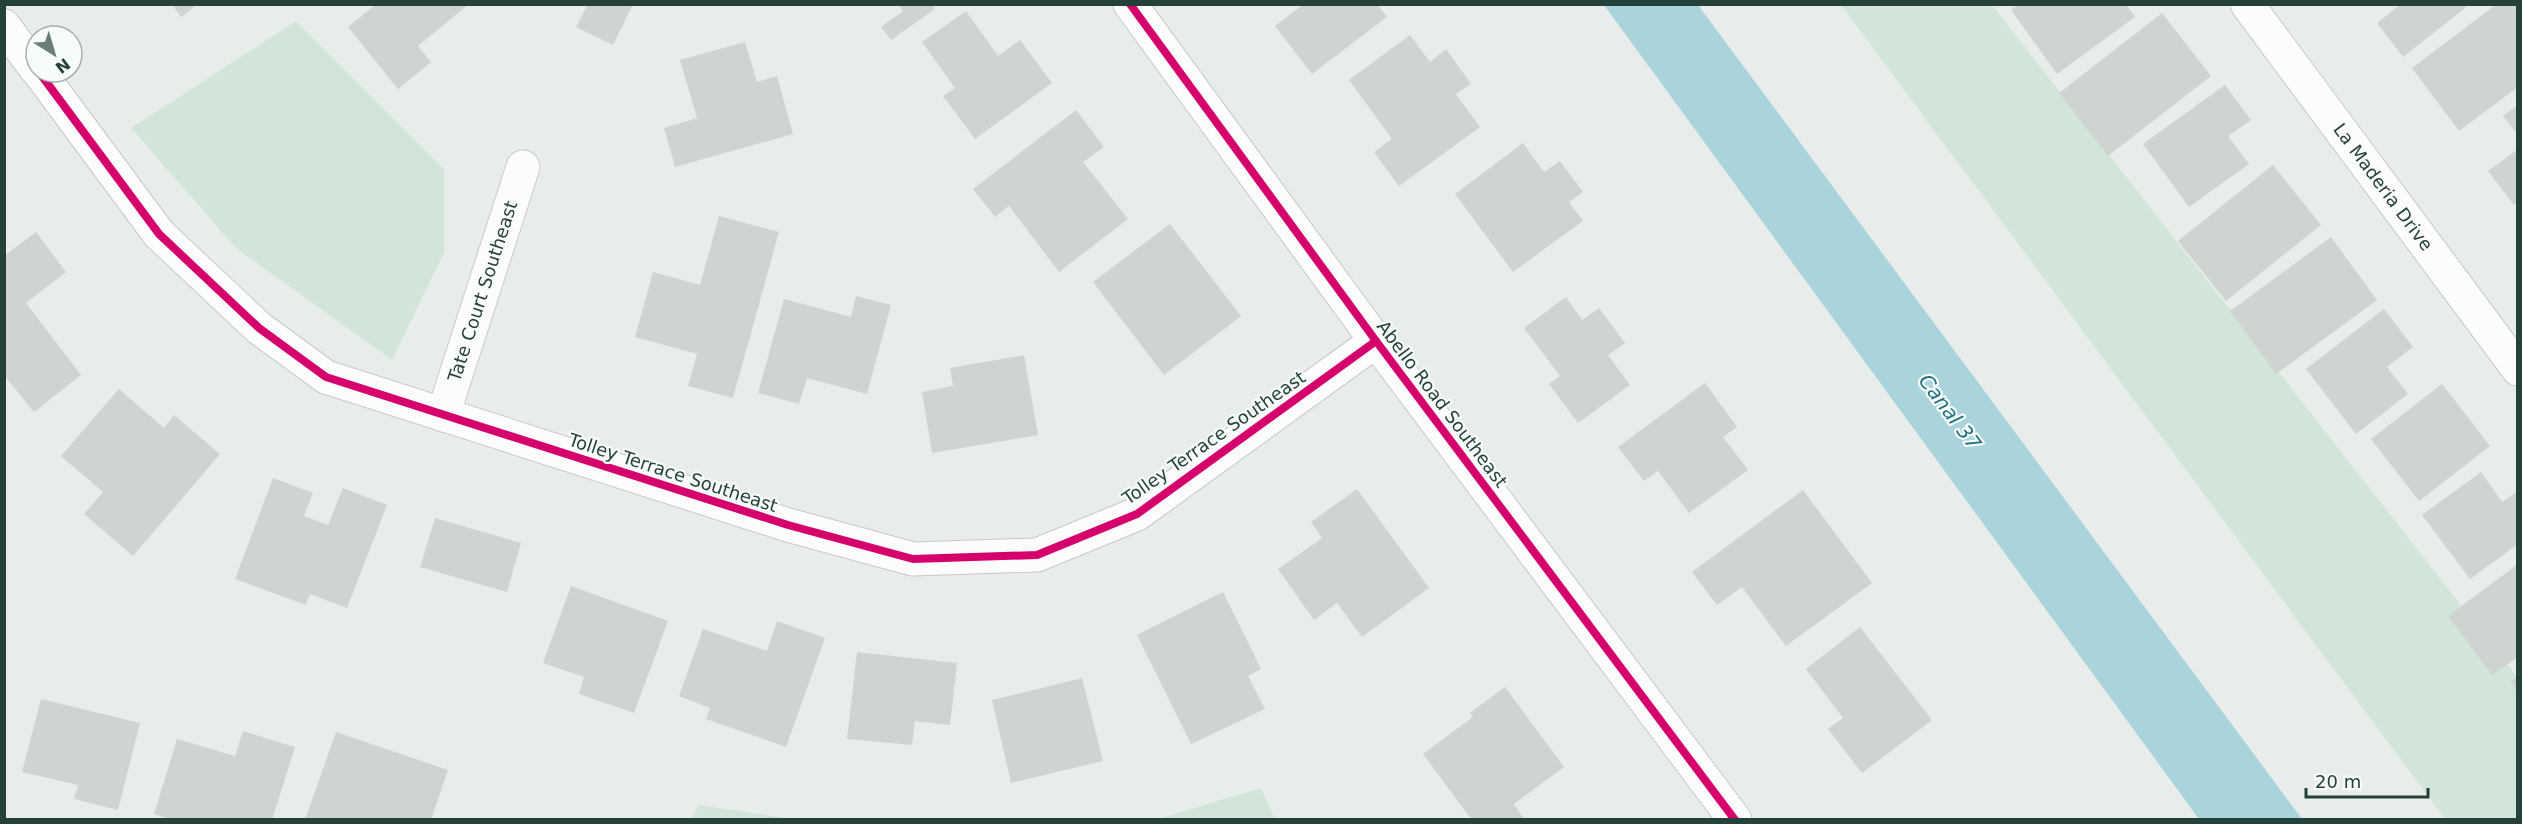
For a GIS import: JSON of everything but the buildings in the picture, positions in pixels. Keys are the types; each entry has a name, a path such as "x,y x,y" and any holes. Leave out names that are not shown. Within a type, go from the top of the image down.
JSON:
{"street":[{"name":"Abello Road Southeast","path":"1130,4 1724,816"},
{"name":"La Maderia Drive","path":"2247,4 2517,369"},
{"name":"Tolley Terrace Southeast","path":"4,26 24,53"},
{"name":"Tolley Terrace Southeast","path":"47,84 159,234 259,328 326,377 788,525 913,559 1037,555 1137,514 1376,340"},
{"name":"Tate Court Southeast","path":"443,415 523,167"}],"green space":[{"path":"1841,5 1992,5 2517,677 2517,819 2445,819"},
{"path":"296,21 444,169 444,253 392,360 236,248 131,128"},
{"path":"1261,788 1275,819 1158,819"},
{"path":"698,805 792,819 692,819"}],"water":[{"name":"Canal 37","path":"1604,5 1698,5 2302,819 2199,819"}],"cycle path":[{"path":"1130,4 1376,341 1735,820"},
{"path":"48,84 159,234 259,328 326,377 788,525 913,559 1037,555 1137,514 1376,341"}]}
